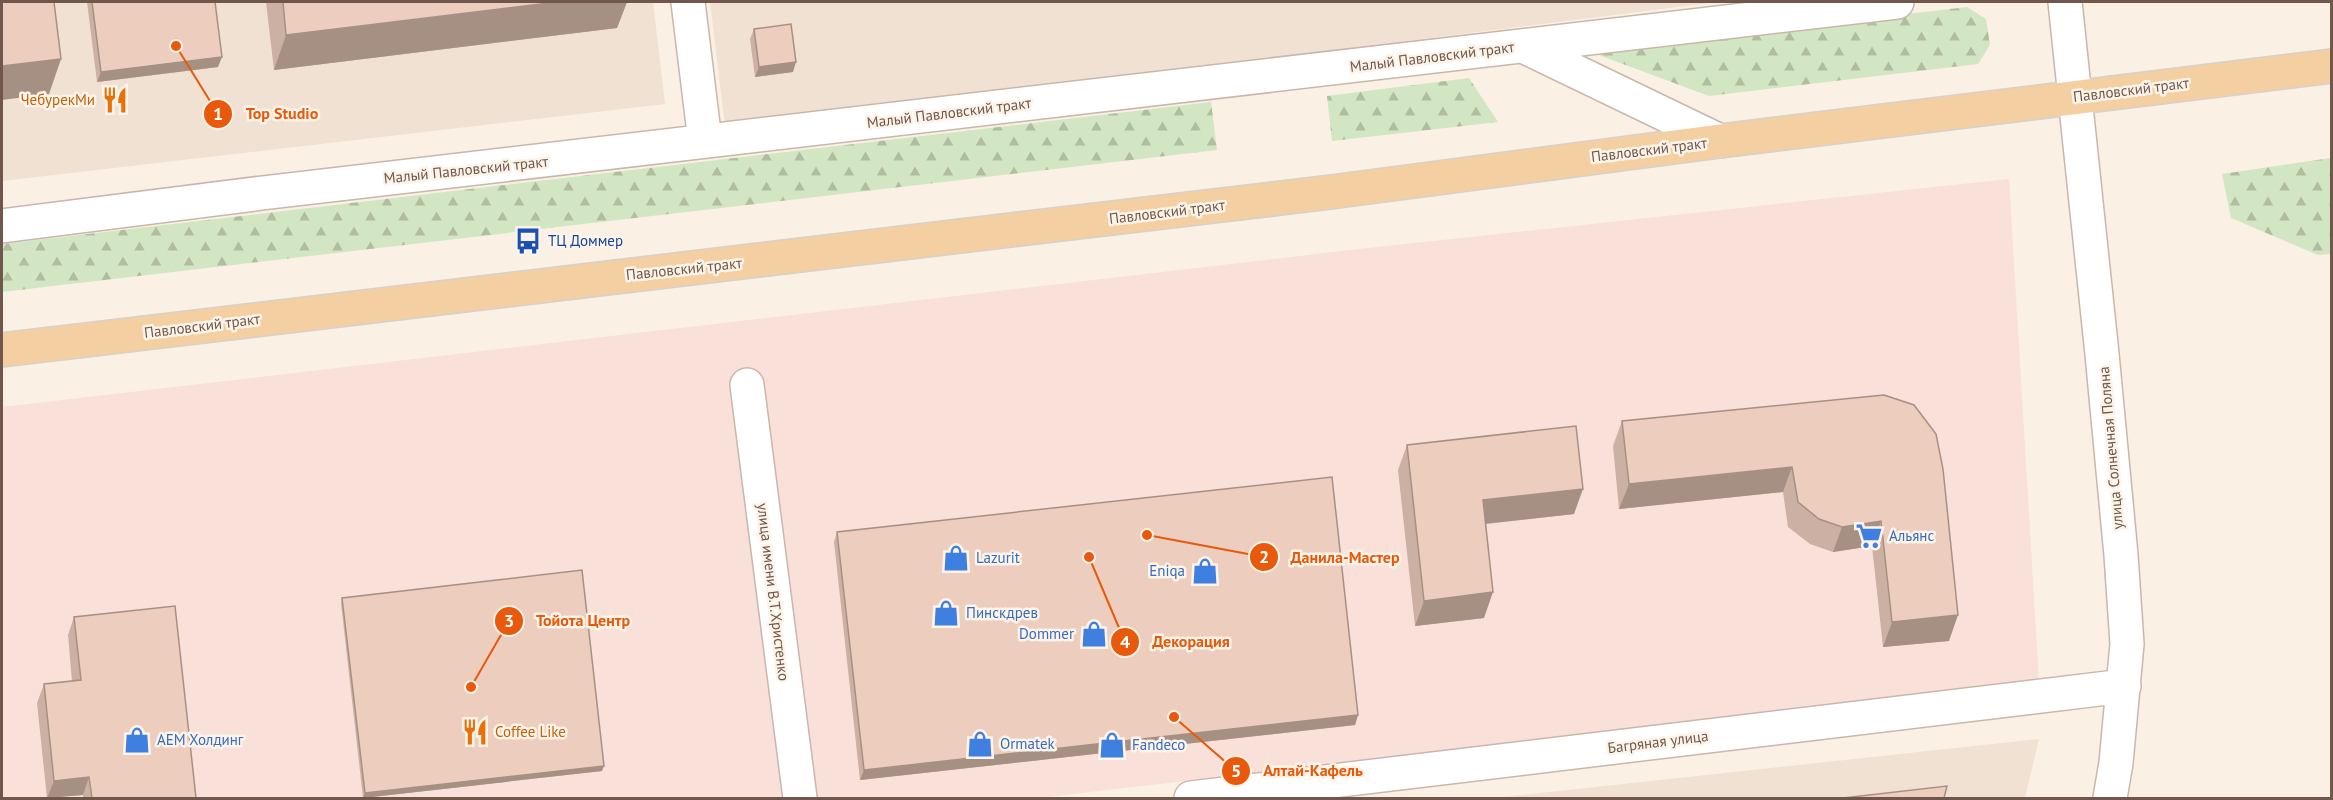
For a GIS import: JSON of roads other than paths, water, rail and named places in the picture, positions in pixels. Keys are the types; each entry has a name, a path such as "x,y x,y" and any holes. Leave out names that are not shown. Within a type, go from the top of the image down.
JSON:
{"main road":[{"name":"Павловский тракт","path":"2,350 1320,193 2331,66"}],"street":[{"path":"688,2 705,141"},
{"name":"Малый Павловский тракт","path":"2,225 262,192 1897,2"},
{"name":"улица Солнечная Поляна","path":"2065,2 2121,555 2127,644 2110,798"},
{"path":"1525,46 1720,141"},
{"name":"улица имени В.Т.Христенко","path":"747,385 800,798"},
{"name":"Багряная улица","path":"1191,798 2124,686"}],"place":[{"name":"Top Studio","path":"176,46"},
{"name":"ЧебурекМи","path":"115,100"},
{"name":"ТЦ Доммер","path":"528,241"},
{"name":"Данила-Мастер","path":"1147,535"},
{"name":"Альянс","path":"1869,536"},
{"name":"Декорация","path":"1089,557"},
{"name":"Lazurit","path":"956,558"},
{"name":"Eniqa","path":"1205,571"},
{"name":"Пинскдрев","path":"946,613"},
{"name":"Dommer","path":"1094,634"},
{"name":"Тойота Центр","path":"471,687"},
{"name":"Алтай-Кафель","path":"1174,717"},
{"name":"Coffee Like","path":"475,732"},
{"name":"АЕМ Холдинг","path":"137,740"},
{"name":"Ormatek","path":"980,744"},
{"name":"Fandeco","path":"1112,745"}]}
